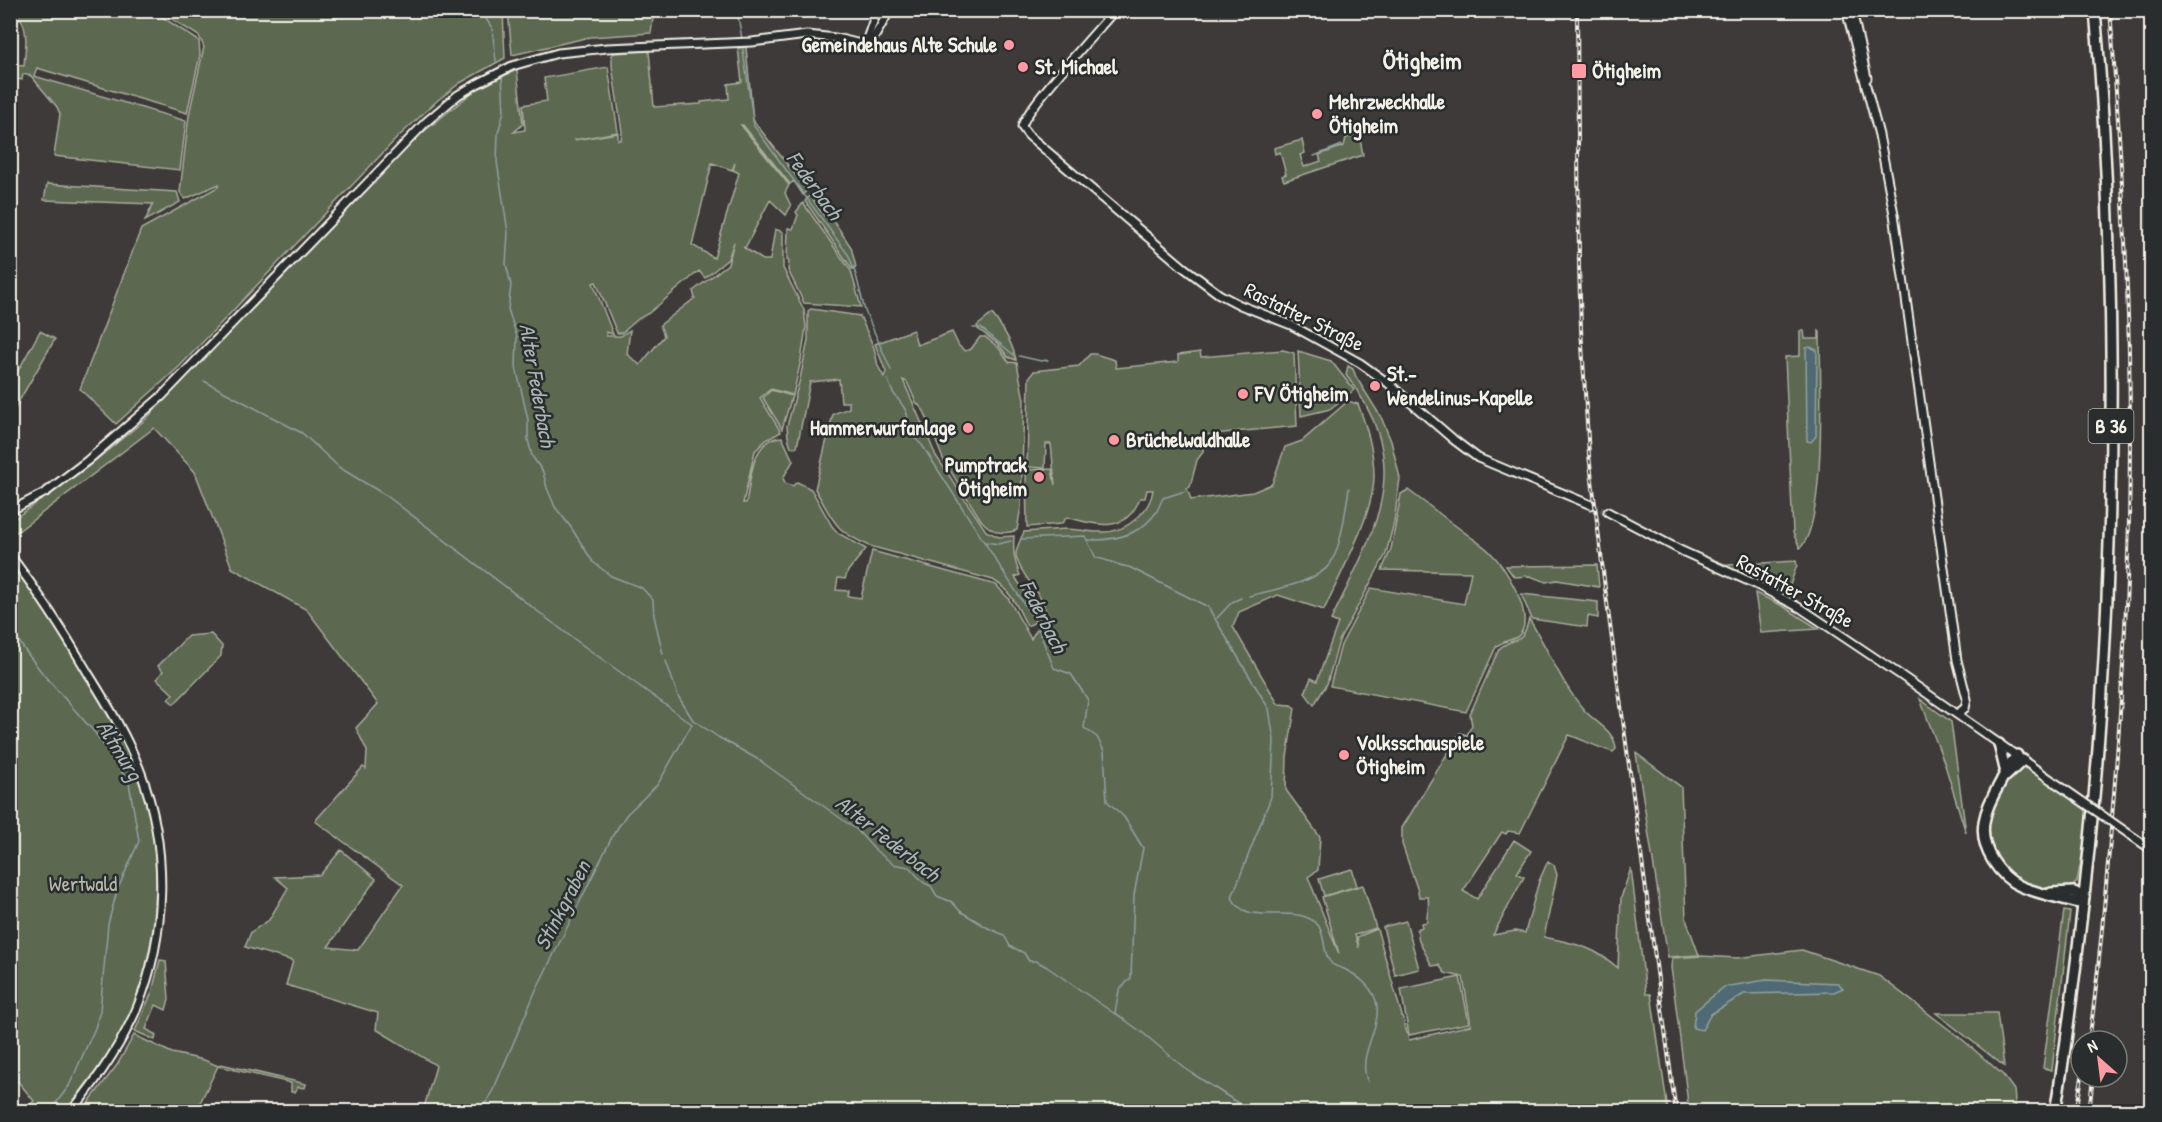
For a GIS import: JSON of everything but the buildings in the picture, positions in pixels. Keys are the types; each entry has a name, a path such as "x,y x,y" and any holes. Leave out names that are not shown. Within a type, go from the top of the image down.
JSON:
{"main road":[{"name":"B 36","path":"2055,1112 2065,1056 2087,875 2100,743 2107,604 2111,450 2110,278 2103,111 2095,10"},
{"path":"1999,744 2005,769"},
{"path":"2020,757 2005,769 1987,806 1983,821 1990,856 2006,877 2019,886 2084,901"},
{"path":"2000,782 2020,757"},
{"path":"2068,891 2087,875"},
{"path":"2046,893 2068,891 2079,894 2084,901"}],"street":[{"path":"865,45 877,10"},
{"path":"865,45 875,36 890,10"},
{"name":"Rastatter Straße","path":"1115,10 1063,69 1026,117 1022,127 1028,135 1183,267 1220,294 1239,305 1301,330 1360,363 1388,383 1478,458 1591,505"},
{"path":"1846,10 1869,93 1894,214 1956,649 1965,695 1957,714"},
{"path":"1852,10 1865,63 1869,93"},
{"path":"2132,11 2151,11"},
{"path":"10,512 46,492 87,461 162,396 426,122 458,95 503,70 536,58 584,50 737,43 807,35 821,35 865,45"},
{"path":"10,517 21,507"},
{"name":"Rastatter Straße","path":"1608,512 1802,609 2020,757 2151,850"},
{"path":"10,555 63,631 121,729 146,788 158,841 160,902 153,956 143,991 110,1059 71,1112"}],"green space":[{"path":"11,10 153,11 199,41 200,55 187,113 37,68 34,76 186,121 180,170 54,156 60,114 57,107 31,76 23,74 22,80 11,78 11,65 24,66 26,42 21,19 11,18"},
{"path":"508,10 654,11 651,33 590,37 512,55"},
{"path":"159,11 503,11 505,58 460,83 398,137 180,366 116,424 80,389 141,229 218,187 219,184 185,199 180,192 189,115 204,47 199,36"},
{"path":"746,47 753,120 807,190 803,195 794,181 790,184 741,125 789,185 785,193 791,206 786,215 770,200 745,248 743,247 763,260 770,260 775,229 783,232 783,268 804,310 806,327 793,395 771,389 760,398 781,432 766,440 755,451 743,503 746,503 751,473 758,453 772,439 782,437 793,461 783,478 785,483 793,486 797,482 811,489 838,533 866,549 848,571 845,579 838,578 836,590 849,591 848,596 861,598 872,551 996,585 1008,598 1031,639 1045,620 1046,613 1044,605 1018,563 1016,555 1024,532 1066,529 1104,532 1121,529 1142,513 1153,490 1147,490 1145,498 1140,498 1127,518 1118,522 1099,524 1067,517 1061,524 1027,527 1026,470 1052,469 1055,485 1051,444 1046,444 1045,468 1027,467 1029,378 1034,371 1079,366 1090,354 1115,360 1116,368 1178,362 1178,355 1200,352 1201,357 1283,350 1294,353 1297,426 1202,435 1198,438 1203,443 1203,452 1197,460 1190,487 1187,488 1191,500 1253,492 1272,484 1285,447 1302,441 1348,401 1358,404 1371,449 1374,467 1373,491 1355,544 1324,610 1278,595 1239,612 1233,627 1278,704 1291,705 1295,708 1287,757 1286,790 1320,837 1318,870 1308,877 1339,954 1322,897 1363,885 1376,928 1355,935 1359,948 1357,937 1377,929 1409,1040 1471,1025 1463,977 1445,973 1439,965 1432,966 1419,941 1417,929 1422,927 1421,923 1427,922 1428,897 1419,897 1402,844 1402,828 1460,733 1467,735 1472,725 1470,714 1499,649 1520,638 1529,619 1576,700 1609,732 1616,749 1613,752 1569,735 1520,833 1502,832 1463,891 1477,899 1514,840 1531,851 1517,873 1524,877 1493,935 1515,931 1525,933 1539,881 1548,861 1554,865 1557,875 1544,937 1592,950 1618,968 1621,898 1631,868 1646,994 1651,994 1668,1111 423,1111 436,1066 434,1064 376,1029 378,1013 286,985 293,961 245,947 251,932 269,920 288,888 275,877 320,875 341,850 376,879 328,947 358,950 403,885 315,821 363,767 366,769 367,751 356,728 378,704 307,610 232,568 195,472 154,428 17,532 13,531 11,521 90,465 146,419 416,138 479,87 517,70 523,124 514,132 525,130 523,105 547,101 544,78 608,67 618,132 574,140 618,133 618,140 621,140 622,132 612,66 614,53 649,51 654,107 701,104 701,102 729,99 728,84 742,82 738,48","holes":["712,163 732,170 735,163 733,170 739,173 714,258 692,245","734,242 728,264 693,291 695,298 660,325 664,336 640,365 627,354 630,330 621,336 606,336 606,332 613,334 593,283 596,282 617,333 622,333 699,271 705,278 728,259"]},
{"path":"1359,134 1363,155 1284,181 1282,176 1286,174 1280,152 1275,154 1274,148 1302,140 1305,153 1300,155 1304,167 1321,161 1319,155 1344,146 1346,138"},
{"path":"47,184 177,192 180,202 145,221 153,204 44,200"},
{"path":"810,195 824,216 829,214 851,247 856,267 852,269 805,201"},
{"path":"803,203 851,271 861,307 804,303 788,270 789,261 787,260 788,228 793,229 798,215 796,212"},
{"path":"811,309 860,316 884,377 886,372 875,344 913,330 917,345 952,332 959,346 965,351 971,349 980,337 985,337 998,347 1009,362 1017,363 1024,400 1021,506 1017,530 1006,533 993,530 981,520 943,459 924,411 916,402 907,382 903,380 936,456 986,531 999,537 1014,536 1014,556 1020,575 1015,577 1041,617 1038,621 1027,626 1009,594 993,580 870,546 848,535 836,524 815,489 833,414 849,408 849,402 841,402 839,379 810,382 797,447 791,447 788,437 787,426 808,340 808,311"},
{"path":"992,314 1007,336 1016,360 1008,357 998,344 978,329 977,326"},
{"path":"40,331 55,339 11,415 11,384"},
{"path":"1800,331 1804,331 1805,339 1819,339 1820,332 1821,412 1815,510 1809,534 1800,548 1793,533 1785,357 1800,356"},
{"path":"1298,351 1331,361 1354,390 1330,409 1301,416"},
{"path":"1348,366 1353,369 1381,417 1391,441 1400,478 1394,522 1386,554 1339,641 1327,684 1314,705 1305,693 1311,678 1317,681 1338,623 1331,620 1362,556 1374,527 1382,498 1384,469 1380,439 1368,408 1346,375"},
{"path":"771,390 792,396 782,429 763,398"},
{"path":"1408,490 1490,552 1509,578 1523,612 1522,631 1514,639 1496,647 1466,712 1330,686 1341,645 1371,588 1464,604 1471,572 1382,570 1391,549 1401,494"},
{"name":"Wertwald","path":"10,558 84,668 117,727 142,786 150,816 154,847 155,912 143,976 133,1006 120,1034 65,1111 24,1111 34,1101 11,1073"},
{"path":"1709,558 1727,565 1796,561 1797,565 1789,588 1779,593 1749,576 1708,560"},
{"path":"1597,565 1599,587 1557,580 1546,582 1530,576 1514,577 1506,566"},
{"path":"1755,593 1781,605 1819,629 1761,633"},
{"path":"1521,594 1598,602 1598,618 1588,616 1587,627 1532,619"},
{"path":"211,634 222,646 221,656 174,704 168,699 173,694 157,679 163,671 158,666 188,636"},
{"path":"1920,699 1951,722 1966,833 1945,765"},
{"path":"1636,753 1681,787 1686,919 1699,955 1668,957"},
{"path":"2022,768 2027,769 2090,813 2077,882 2071,887 2055,891 2036,889 2019,883 2002,869 1992,851 1987,831 1989,815 2003,786"},
{"path":"1352,869 1357,886 1324,896 1319,879"},
{"path":"2064,911 2070,912 2052,1070 2043,1068"},
{"path":"1406,921 1419,969 1395,975 1383,927"},
{"path":"1802,950 1879,976 1963,1040 2003,1075 2014,1090 2016,1111 1689,1111 1671,967 1672,958 1701,956 1737,958"},
{"path":"160,960 166,961 169,999 166,1010 156,1005 146,1029 156,1035 155,1040 135,1031 152,992"},
{"path":"1460,977 1469,1023 1409,1035 1401,989"},
{"path":"1936,1013 1997,1013 2004,1066"},
{"path":"134,1035 172,1053 204,1060 218,1066 196,1111 82,1111 117,1065"},
{"path":"221,1064 306,1084 305,1088 298,1087 295,1092 291,1092 291,1083 218,1066"}],"water":[{"path":"1806,348 1817,350 1816,436 1811,442 1807,441"},
{"path":"1766,980 1838,983 1843,988 1834,992 1744,994 1711,1014 1702,1030 1693,1028 1695,1011 1724,987"}],"waterway":[{"name":"Alter Federbach","path":"480,10 492,28 496,61"},
{"name":"Federbach","path":"737,10 742,39"},
{"name":"Federbach","path":"742,44 754,126 849,256 865,311 891,370"},
{"name":"Alter Federbach","path":"502,75 504,111 498,133 497,162 508,232 506,264 511,285 508,309 517,337 516,367 528,420 528,440 532,456 543,472 555,507 593,562 611,576 642,588 653,600 654,616 663,654"},
{"path":"1314,156 1342,145"},
{"path":"973,328 981,328 1014,355"},
{"path":"1019,356 1041,361 1048,360"},
{"name":"Federbach","path":"888,380 906,411 912,433 1035,621 1054,668 1071,674 1088,700 1084,728 1097,737 1104,751 1107,801 1124,817 1143,848 1134,895 1131,978 1119,990 1115,1013 1187,1070 1252,1112"},
{"name":"Stinkgraben","path":"204,381 302,433 340,468 387,496 570,636 692,724 658,784 627,814 613,835 536,990 495,1086 487,1101 477,1112"},
{"path":"1249,596 1304,581 1323,571 1330,564 1340,538 1349,488"},
{"path":"1021,539 1085,536 1087,540 1117,538 1143,526 1157,511 1163,498 1185,491"},
{"path":"1087,540 1096,558 1129,567 1208,607 1269,709 1274,740 1271,797 1232,897 1238,907 1248,912 1297,915 1308,918 1318,925 1332,964 1355,975 1370,989 1376,1000 1377,1015 1366,1054 1365,1073 1368,1082"},
{"path":"986,542 998,544 1011,541"},
{"path":"1217,618 1232,602 1241,598"},
{"name":"Altmurg","path":"10,627 43,674 96,734 129,783 139,841 117,891 108,924 100,1011 95,1028 69,1086 49,1112"},
{"name":"Alter Federbach","path":"666,661 678,696 693,720 759,760 857,830 874,849 893,864 909,867 924,883 931,886 937,896 952,902 960,911 1004,935 1010,946 1024,953 1029,961 1036,961 1047,967 1115,1014"}],"tunnel":[{"path":"1591,505 1608,512"}],"railway":[{"path":"1577,10 1579,266 1589,455 1676,1112"},
{"path":"2091,1029 2101,940 2118,739 2130,486 2127,276 2110,10"},
{"path":"2076,1112 2080,1089"},
{"path":"2089,1112 2092,1089"}],"place":[{"name":"Gemeindehaus Alte Schule","path":"1009,45"},
{"name":"St. Michael","path":"1023,67"},
{"name":"Ötigheim","path":"1579,71"},
{"name":"Mehrzweckhalle Ötigheim","path":"1317,114"},
{"name":"St.- Wendelinus-Kapelle","path":"1375,386"},
{"name":"FV Ötigheim","path":"1243,394"},
{"name":"Hammerwurfanlage","path":"968,428"},
{"name":"Brüchelwaldhalle","path":"1114,440"},
{"name":"Pumptrack Ötigheim","path":"1039,477"},
{"name":"Volksschauspiele Ötigheim","path":"1344,755"}],"district":[{"name":"Ötigheim","path":"1422,61"}]}
